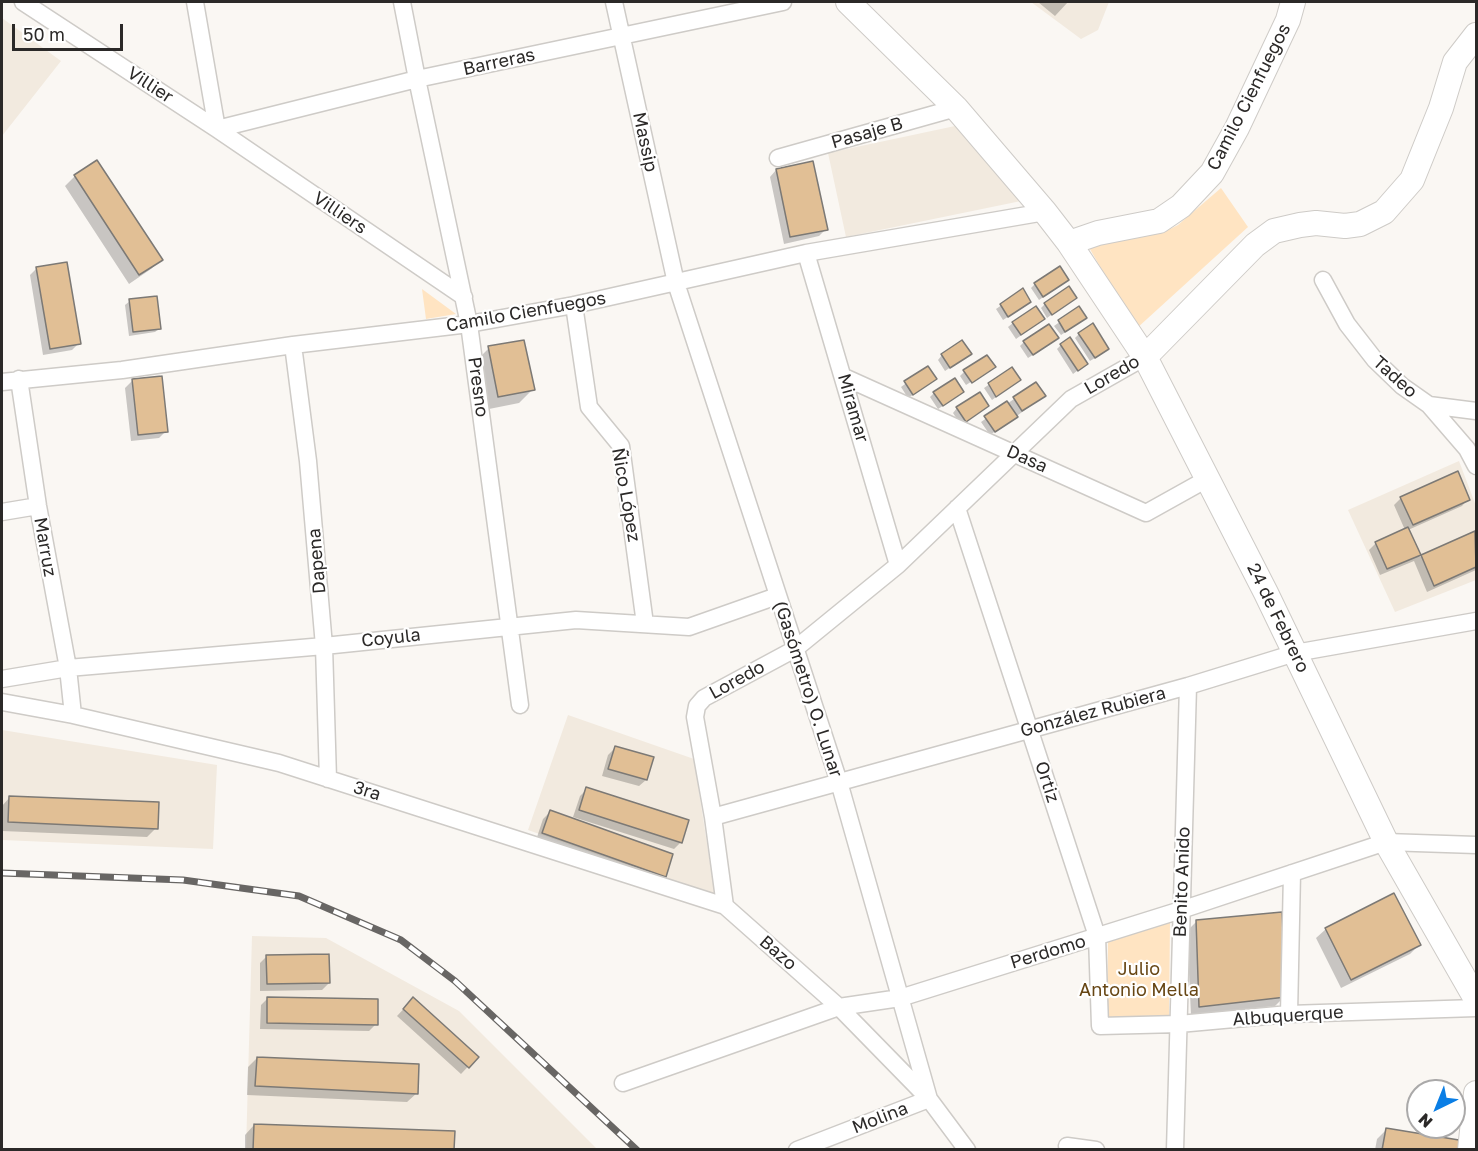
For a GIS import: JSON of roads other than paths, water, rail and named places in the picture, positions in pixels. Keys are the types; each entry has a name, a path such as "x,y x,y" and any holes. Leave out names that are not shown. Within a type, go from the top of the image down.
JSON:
{"main road":[{"name":"24 de Febrero","path":"848,2 956,108 1045,213 1069,243 1145,357 1295,653 1386,842 1476,999"},
{"name":"Camilo Cienfuegos","path":"1069,243 1098,233 1159,221 1181,206 1212,173 1237,128 1288,20 1293,2"},
{"name":"Loredo","path":"1145,357 1255,245 1274,231 1316,223 1345,226 1360,224 1384,212 1412,180 1441,108 1455,62 1476,35"},
{"path":"1045,213 1098,233"},
{"path":"1470,1149 1476,1093"}],"street":[{"name":"Villier","path":"23,2 217,129"},
{"path":"195,2 217,129"},
{"name":"Presno","path":"402,2 469,324 520,705"},
{"name":"Massip","path":"614,2 676,283"},
{"name":"Barreras","path":"217,129 417,79 783,2"},
{"name":"Pasaje B","path":"778,158 956,108"},
{"name":"Villiers","path":"217,129 464,297"},
{"name":"Camilo Cienfuegos","path":"2,382 122,370 293,345 469,324 574,305 806,253 1045,213"},
{"name":"Miramar","path":"806,253 898,565"},
{"name":"Tadeo","path":"1323,280 1347,324 1375,360 1402,386 1429,405 1467,449 1476,466"},
{"name":"(Gasómetro) O. Lunar","path":"676,283 839,782 929,1099"},
{"name":"Ñico López","path":"574,305 589,407 621,446 645,624"},
{"name":"Dapena","path":"293,345 308,461 324,645 328,779"},
{"name":"Loredo","path":"713,817 695,717 697,706 704,698 795,648 898,565 1071,399 1145,357"},
{"name":"Dasa","path":"844,377 1146,513 1207,479"},
{"name":"Marruz","path":"19,380 38,506 68,668 73,715"},
{"path":"1429,405 1476,411"},
{"path":"2,512 38,506"},
{"name":"Ortiz","path":"957,508 1097,936 1100,1026"},
{"name":"Coyula","path":"2,679 68,668 576,620 689,627 777,596"},
{"name":"González Rubiera","path":"713,817 1188,686 1295,653 1476,621"},
{"name":"Benito Anido","path":"1175,1149 1188,686"},
{"name":"3ra","path":"2,702 73,715 252,756 725,906"},
{"path":"713,817 725,906"},
{"name":"Perdomo","path":"623,1083 839,1007 900,998 1181,910 1386,842 1476,845"},
{"path":"1289,1014 1292,873"},
{"name":"Bazo","path":"725,906 839,1007 929,1099 967,1149"},
{"name":"Albuquerque","path":"1100,1026 1179,1024 1289,1014 1476,1008"},
{"name":"Molina","path":"797,1149 929,1099"},
{"path":"1066,1146 1095,1149"}],"railway":[{"path":"2,873 183,880 299,896 401,940 455,981 637,1150"}],"park label":[{"name":"Julio Antonio Mella","path":"1139,979"}]}
